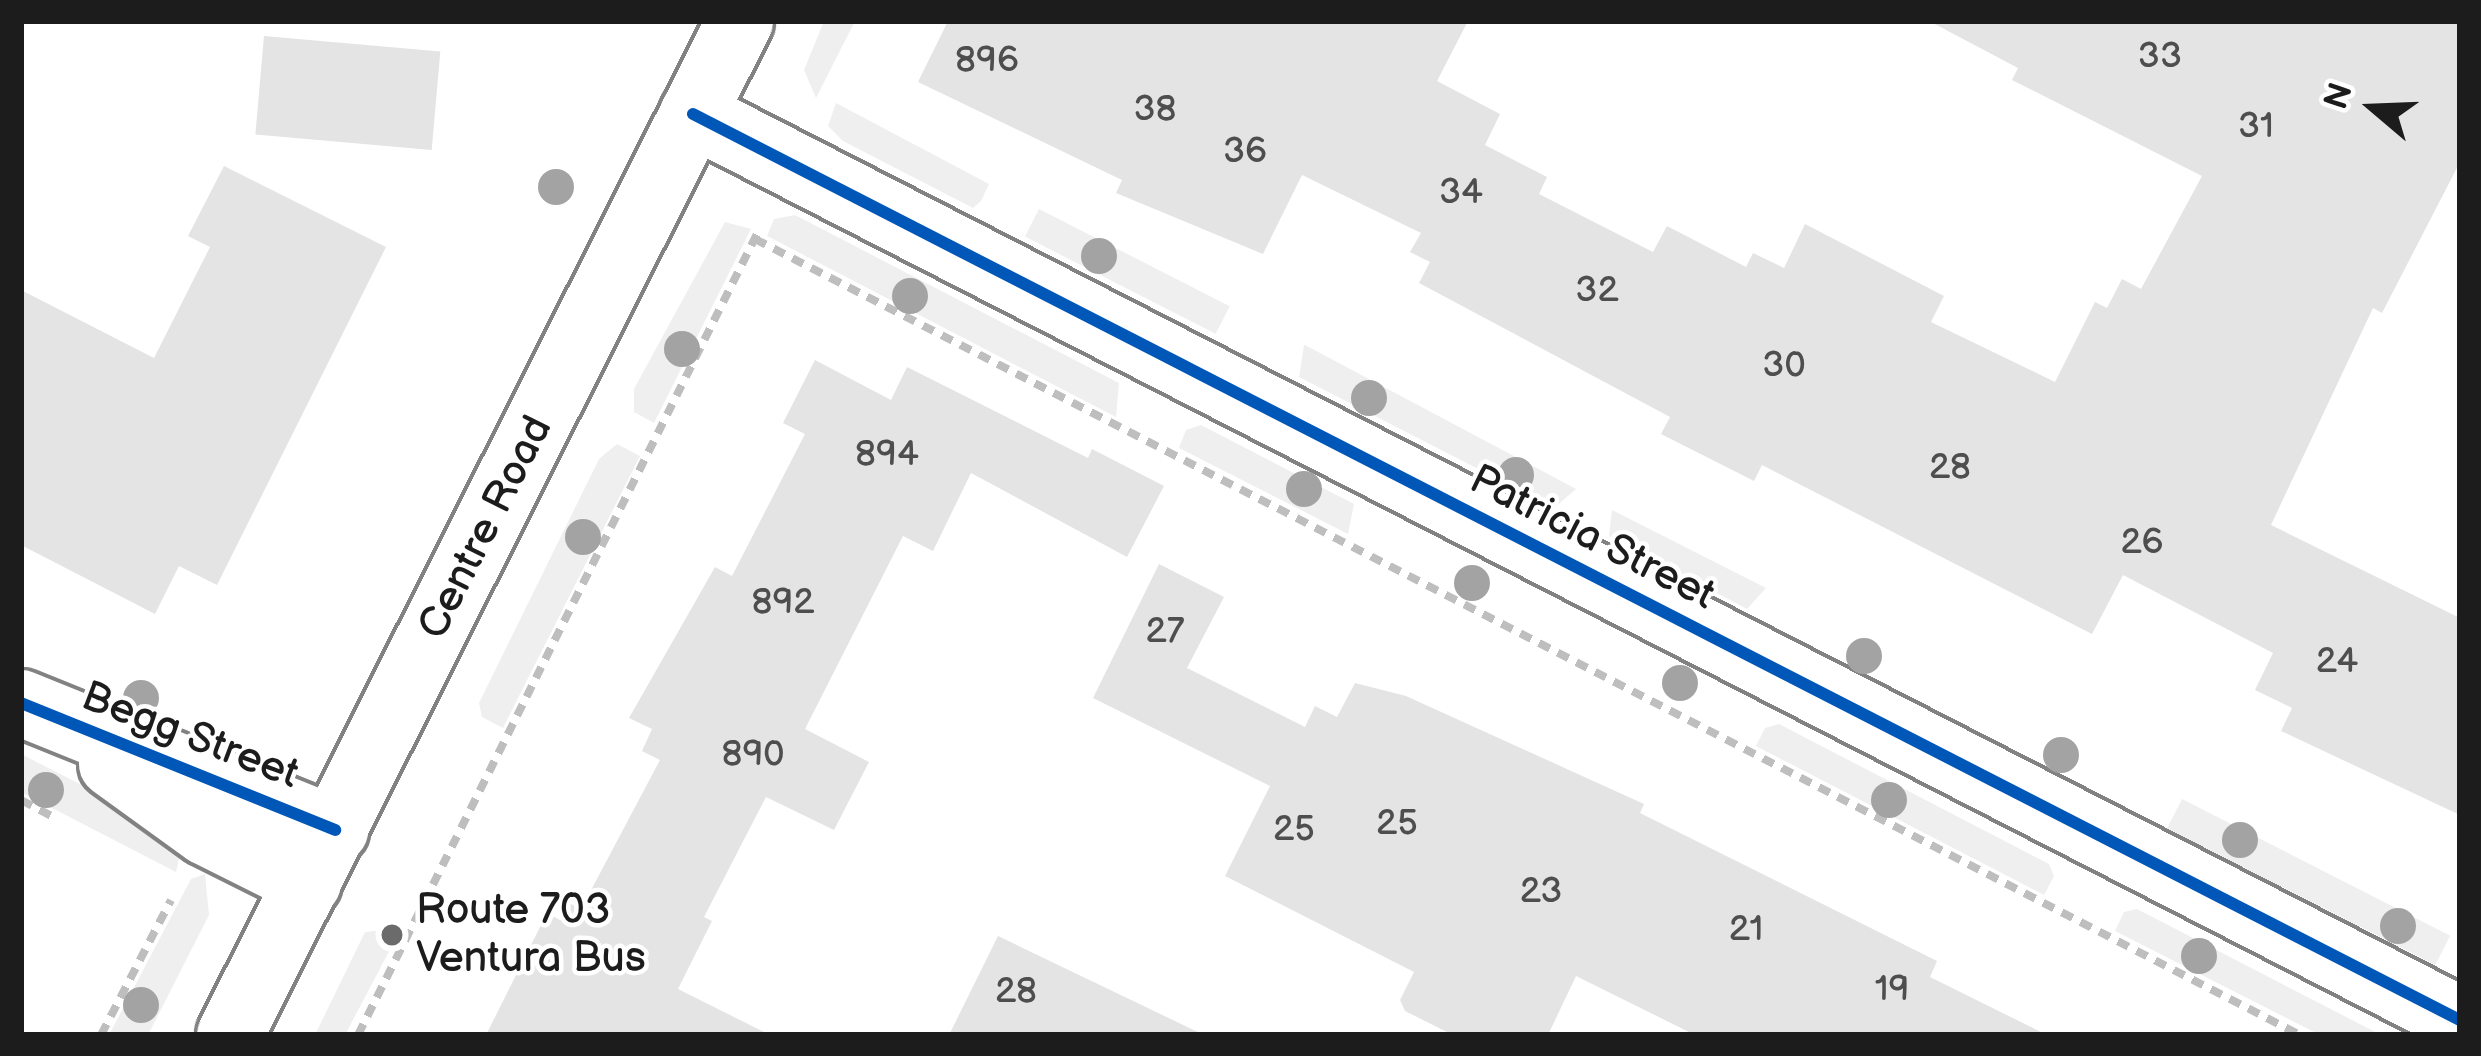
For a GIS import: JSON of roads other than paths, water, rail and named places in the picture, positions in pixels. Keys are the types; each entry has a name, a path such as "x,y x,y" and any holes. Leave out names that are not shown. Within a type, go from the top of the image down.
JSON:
{"street":[{"name":"Centre Road","path":"230,1035 740,21"},
{"name":"Patricia Street","path":"693,114 2460,1020"},
{"name":"Begg Street","path":"33,710 206,832 321,857"}],"place":[{"name":"Route 703 Ventura Bus","path":"392,935"}]}
